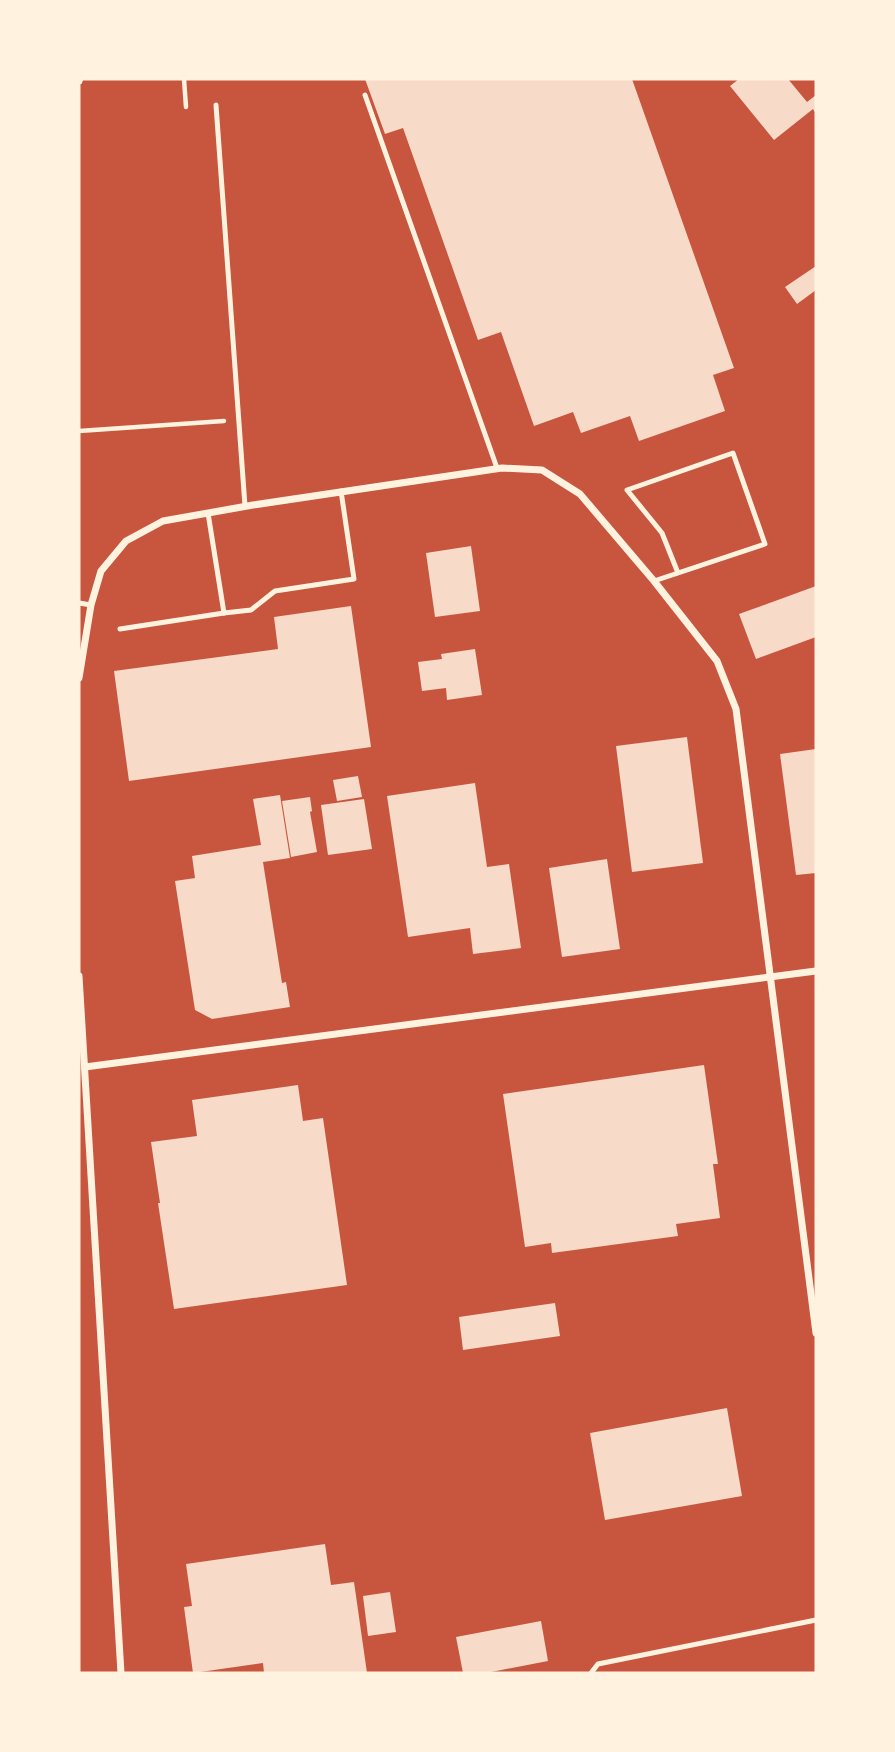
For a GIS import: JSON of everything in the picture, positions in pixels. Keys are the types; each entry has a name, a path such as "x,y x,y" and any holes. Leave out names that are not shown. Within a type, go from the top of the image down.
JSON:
{"street":[{"path":"79,678 91,605 101,571 126,541 163,522 245,506 497,468 542,470 580,494 717,661 736,709 816,1333"},
{"path":"85,1067 816,971"},
{"path":"79,976 121,1673"}],"lane":[{"path":"365,95 497,468"},
{"path":"216,105 245,506"},
{"path":"654,581 678,573 765,544 733,453 627,490 662,533 678,573"},
{"path":"120,629 251,610 275,591 354,579 341,491"},
{"path":"208,513 224,613"},
{"path":"79,603 91,605"},
{"path":"591,1673 598,1664 816,1620"}],"path":[{"path":"184,79 186,107"},
{"path":"79,431 239,419"}],"building":[{"path":"365,79 632,79 734,368 713,375 725,411 639,441 630,416 581,433 573,412 534,426 501,332 478,340 403,128 385,134"},
{"path":"739,79 788,79 807,102 816,95 816,114 813,109 774,140 730,86"},
{"path":"816,266 816,290 797,304 785,287"},
{"path":"471,546 480,611 435,617 426,553"},
{"path":"816,586 816,637 756,659 739,614"},
{"path":"351,606 371,747 129,781 114,671 278,649 274,617"},
{"path":"475,649 482,695 447,700 446,688 422,691 418,662 442,659 441,654"},
{"path":"687,737 703,863 632,872 616,746"},
{"path":"816,749 816,873 796,875 780,754"},
{"path":"358,776 362,797 337,801 333,780"},
{"path":"475,783 487,867 509,864 521,948 473,954 470,928 408,937 387,796"},
{"path":"280,795 290,858 263,862 282,983 286,982 290,1007 212,1019 195,1010 175,881 195,878 192,856 261,845 253,799"},
{"path":"310,797 317,852 291,857 282,801"},
{"path":"364,799 372,849 328,855 321,805"},
{"path":"607,859 620,949 562,957 549,868"},
{"path":"704,1065 718,1164 713,1164 720,1218 676,1224 678,1236 552,1253 551,1243 525,1247 503,1094"},
{"path":"298,1085 303,1121 323,1118 347,1285 174,1309 151,1142 197,1136 192,1100"},
{"path":"555,1303 560,1336 463,1350 459,1317"},
{"path":"727,1408 742,1496 605,1520 590,1433"},
{"path":"325,1544 331,1585 354,1582 367,1673 264,1673 263,1663 193,1673 184,1607 192,1606 186,1564"},
{"path":"390,1592 396,1632 368,1636 363,1596"},
{"path":"541,1621 548,1661 486,1673 463,1673 456,1637"}]}
